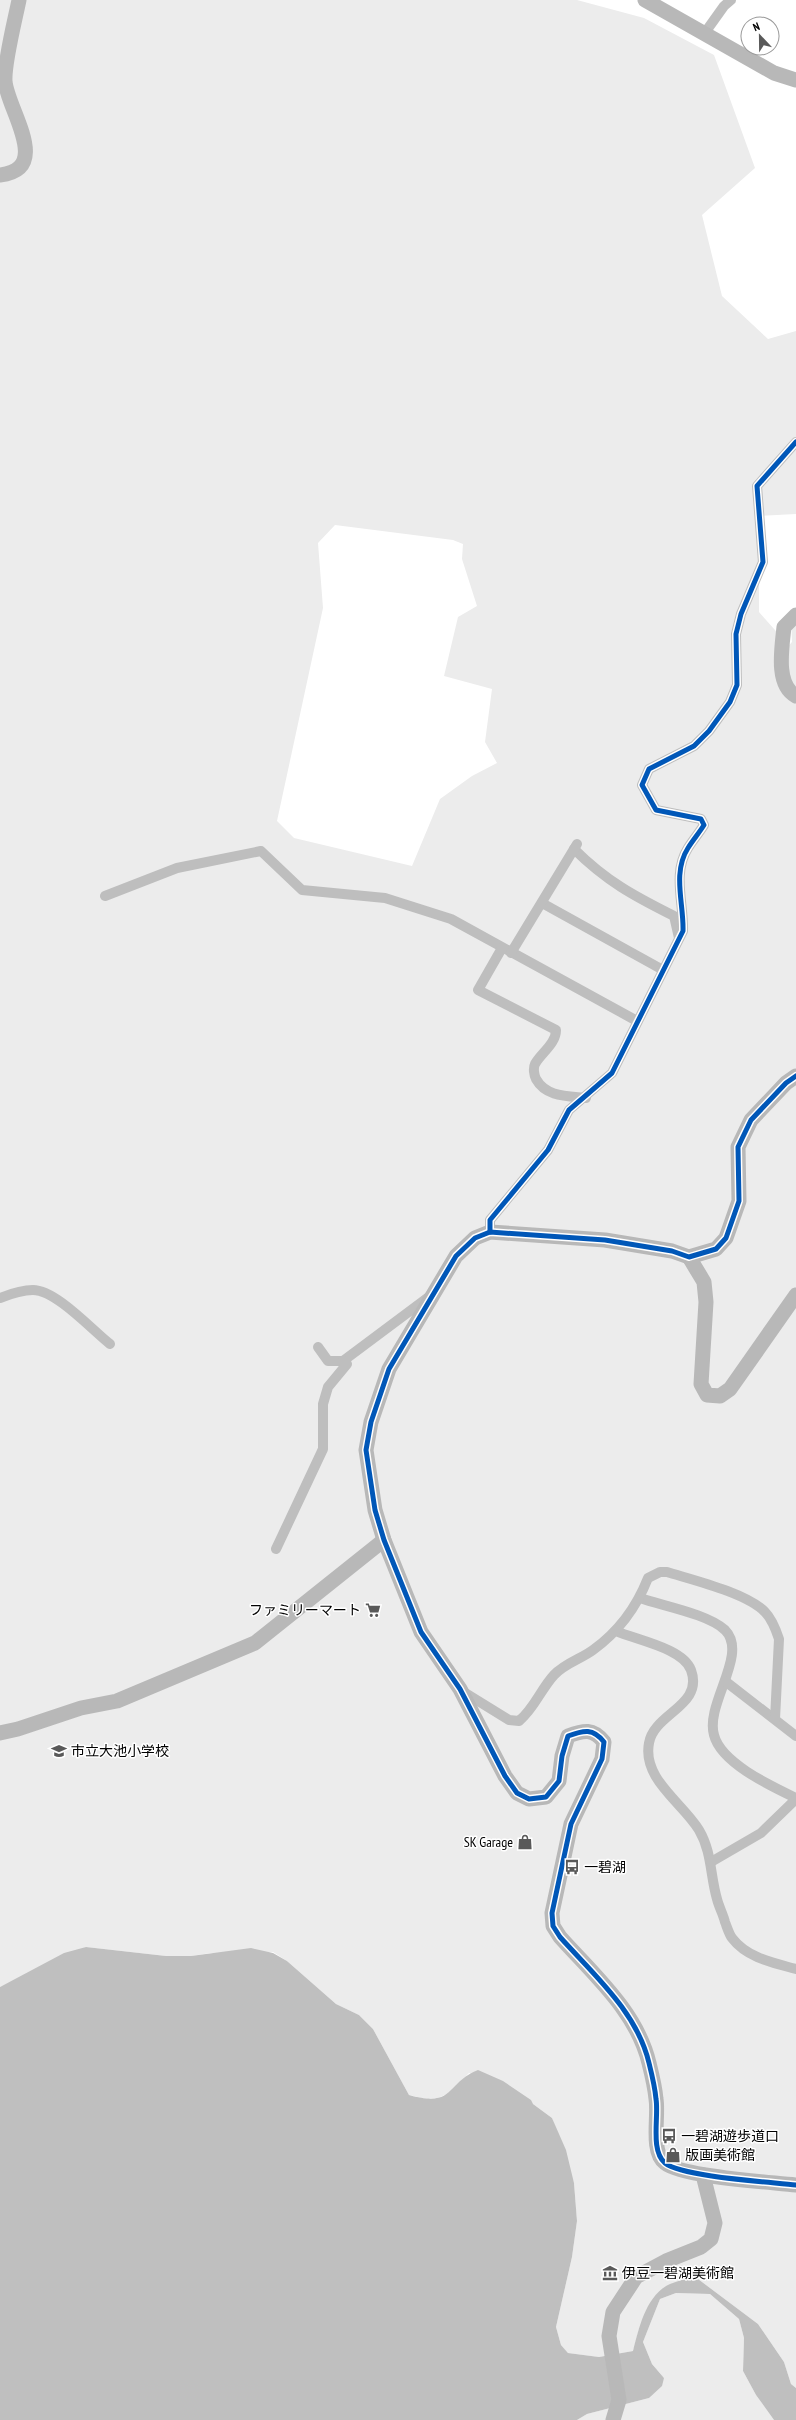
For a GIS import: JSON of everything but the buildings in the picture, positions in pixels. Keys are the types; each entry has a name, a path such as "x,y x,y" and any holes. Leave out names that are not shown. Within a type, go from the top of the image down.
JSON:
{"street":[{"path":"0,175 11,174 25,160 27,147 8,95 5,80 19,0"},
{"path":"645,0 774,73 796,80"},
{"path":"704,34 724,6 731,0"},
{"path":"490,1232 490,1220 548,1150 569,1110 586,1098 612,1074 683,931 684,917 679,884 683,860 687,849 704,825 701,819 656,810 642,785 648,769 694,746 709,731 730,702 737,685 736,634 741,614 763,562 757,486 796,442"},
{"path":"796,615 784,627 783,639 783,682 790,693 796,696"},
{"path":"586,1098 553,1094 541,1088 534,1076 534,1066 556,1037 556,1030 478,990 542,903 576,846 598,872 640,900 674,916 679,938"},
{"path":"105,896 177,868 261,851 302,890 385,898 451,919 506,951 638,1021"},
{"path":"542,903 663,970"},
{"path":"796,1076 770,1098 751,1120 738,1147 739,1201 726,1238 716,1249 689,1257 672,1251 605,1240 490,1232 475,1238 456,1256 432,1294 389,1370 371,1422 366,1450 375,1510 384,1540 421,1632 460,1689 505,1776 517,1793 529,1799 546,1797 559,1781 562,1756 568,1736 584,1730 597,1733 604,1742 602,1759 571,1824 554,1906 553,1926 560,1937 628,2013 649,2061 657,2100 656,2133 660,2156 665,2163 675,2168 703,2175 796,2185"},
{"path":"689,1257 704,1282 706,1302 701,1384 707,1395 720,1396 730,1389 796,1295"},
{"path":"0,1298 13,1293 34,1290 52,1296 72,1310 87,1326 110,1344"},
{"path":"318,1347 328,1361 343,1361 432,1294"},
{"path":"276,1549 323,1450 323,1404 328,1386 347,1364 343,1361"},
{"path":"0,1733 81,1708 117,1701 254,1642 384,1540"},
{"path":"460,1689 509,1720 519,1721 526,1716 554,1674 574,1660 592,1651 616,1631 640,1598 648,1578 660,1572 668,1572 722,1590 753,1604 766,1612 776,1629 779,1639 775,1719"},
{"path":"640,1598 711,1621 726,1631 732,1649 729,1674 718,1696 714,1716 713,1734 719,1746 737,1763 766,1784 796,1798 761,1833 711,1862"},
{"path":"616,1631 676,1653 691,1669 693,1682 690,1696 653,1731 649,1744 650,1761 656,1777 699,1830 711,1862 717,1899 731,1938 744,1951 763,1960 796,1969"},
{"path":"725,1681 796,1736"},
{"path":"613,2420 619,2400 609,2336 613,2312 636,2277 666,2261 701,2247 711,2239 715,2223 703,2175"}],"shaded area":[{"path":"0,0 577,0 644,18 714,55 755,168 702,215 722,296 768,339 796,331 796,514 759,516 759,612 783,639 783,652 792,642 791,617 796,616 796,2388 791,2384 784,2362 758,2324 694,2276 669,2285 639,2329 633,2351 599,2357 568,2353 561,2345 556,2327 572,2257 577,2221 574,2183 552,2118 533,2104 469,2073 455,2087 443,2096 429,2099 409,2095 373,2029 359,2015 336,2004 287,1961 273,1952 211,1953 191,1956 166,1956 86,1947 0,1987","holes":["335,525 453,540 463,544 462,559 477,606 458,617 444,676 492,689 485,742 497,763 472,776 440,799 412,866 294,838 277,821 323,608 318,543"]},
{"path":"86,1947 166,1956 191,1956 251,1948 273,1953 287,1961 336,2004 359,2015 373,2029 409,2095 424,2098 443,2096 467,2075 478,2070 503,2081 531,2100 533,2104 552,2118 566,2150 574,2183 577,2221 572,2257 556,2327 561,2345 568,2353 599,2357 633,2351 645,2313 655,2296 670,2284 694,2276 758,2324 784,2362 791,2384 796,2388 796,2420 774,2420 756,2395 743,2371 744,2338 739,2319 710,2294 676,2293 660,2299 643,2342 652,2364 664,2378 662,2386 649,2398 587,2414 577,2420 0,2420 0,1987 64,1953"},
{"path":"676,2293 710,2294 739,2319 744,2338 743,2371 756,2395 774,2420 577,2420 587,2414 649,2398 664,2378 652,2364 643,2342 660,2299"}],"cycle path":[{"path":"490,1232 490,1220 548,1150 569,1110 612,1073 683,931 680,889 681,868 683,858 688,848 704,825 701,819 656,810 642,785 649,769 694,746 709,731 730,702 737,685 736,634 741,614 763,562 757,486 796,442"},
{"path":"796,1076 786,1083 751,1120 738,1147 739,1201 726,1238 716,1249 689,1257 672,1251 605,1240 490,1232 475,1238 456,1256 389,1369 371,1422 366,1450 375,1510 384,1540 421,1632 460,1689 505,1776 517,1793 529,1799 546,1797 559,1781 562,1756 568,1736 579,1732 592,1732 600,1737 604,1742 602,1759 571,1824 552,1913 553,1926 560,1937 613,1995 635,2027 649,2063 655,2090 657,2106 656,2142 660,2158 674,2168 689,2172 728,2178 796,2185"}],"place":[{"name":"ファミリーマート","path":"373,1610"},
{"name":"市立大池小学校","path":"59,1751"},
{"name":"SK Garage","path":"525,1842"},
{"name":"一碧湖","path":"572,1867"},
{"name":"一碧湖遊歩道口","path":"669,2136"},
{"name":"版画美術館","path":"673,2155"},
{"name":"伊豆一碧湖美術館","path":"610,2273"}]}
